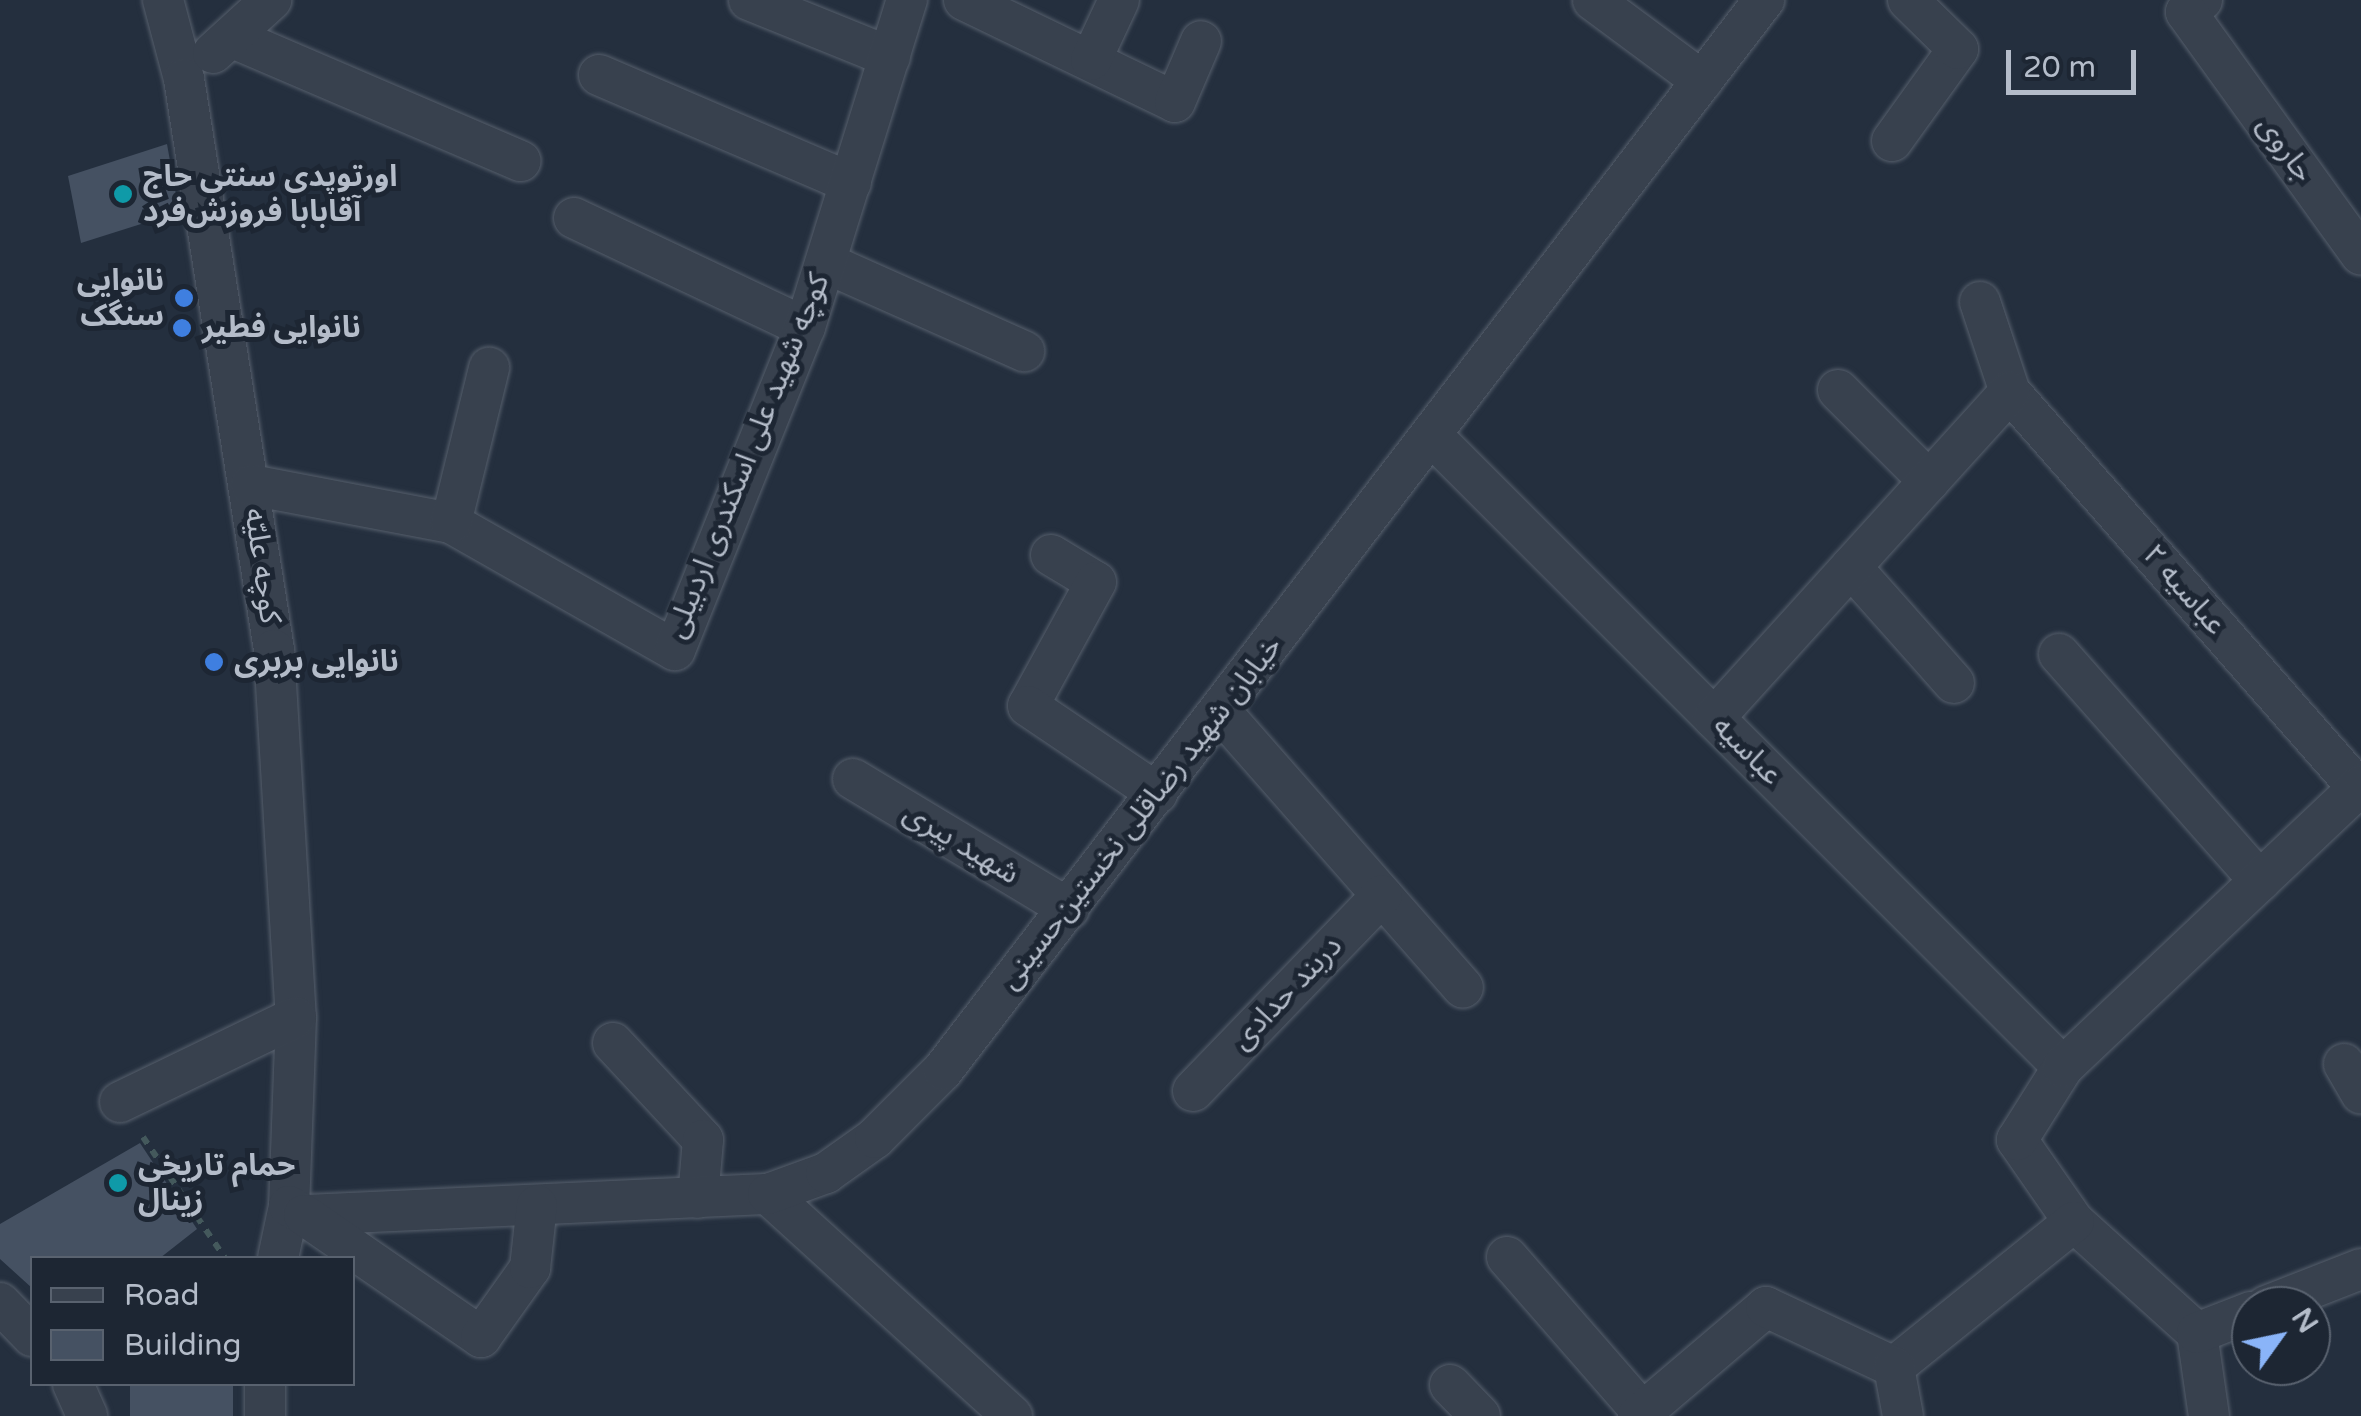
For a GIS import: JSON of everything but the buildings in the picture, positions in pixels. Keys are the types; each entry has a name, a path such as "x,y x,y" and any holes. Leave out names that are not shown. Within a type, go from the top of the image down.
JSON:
{"street":[{"name":"کوچه علیّه","path":"163,0 184,79 274,650 296,1017 296,1210 279,1256"},
{"path":"184,79 272,0"},
{"path":"749,0 890,57"},
{"name":"کوچه شهید علی اسکندری اردبیلی","path":"251,485 450,523 676,650 805,326 907,0"},
{"path":"964,0 1175,102 1201,41"},
{"path":"1091,60 1119,0"},
{"path":"1593,0 1702,81"},
{"name":"خیابان شهید رضاقلی نخستین‌حسینی","path":"296,1210 768,1194 826,1173 874,1138 943,1070 1069,909 1764,0"},
{"path":"1892,141 1958,49 1908,0"},
{"name":"جاروی","path":"2202,0 2186,12 2361,255"},
{"path":"230,37 521,160"},
{"path":"599,75 850,183"},
{"path":"574,218 805,326"},
{"path":"826,262 1024,351"},
{"name":"عباسیه ۲","path":"1980,302 2010,392 2360,787"},
{"path":"450,523 489,368"},
{"path":"1838,390 1928,481"},
{"path":"1714,718 2010,392"},
{"name":"عباسیه","path":"1431,434 2063,1067"},
{"path":"1051,556 1096,582 1028,706 1158,793"},
{"path":"1851,567 1954,683"},
{"path":"2059,654 2260,881"},
{"path":"1220,711 1463,988"},
{"name":"شهید پیری","path":"853,778 1069,909"},
{"path":"2209,1416 2197,1333 2074,1222 2017,1140 2063,1067 2360,787"},
{"name":"دربند حدادی","path":"1193,1091 1382,895"},
{"path":"120,1102 296,1017"},
{"path":"613,1043 703,1140 698,1198"},
{"path":"768,1194 1012,1416"},
{"path":"296,1210 482,1338 530,1268 537,1204"},
{"path":"1894,1367 2074,1222"},
{"path":"1507,1257 1640,1414 1766,1307 1894,1367"},
{"path":"2317,1286 2361,1269"},
{"path":"0,1302 30,1334"},
{"path":"2197,1333 2231,1320"},
{"path":"1894,1367 1903,1416"},
{"path":"1450,1385 1480,1416"},
{"path":"74,1386 88,1416"},
{"path":"265,1386 265,1416"}],"path":[{"path":"120,1102 224,1256"}],"place":[{"name":"اورتوپدی سنتی حاج آقابابا فروزش‌فرد","path":"123,194"},
{"name":"نانوایی سنگک","path":"184,298"},
{"name":"نانوایی فطیر","path":"182,328"},
{"name":"نانوایی بربری","path":"214,662"},
{"name":"حمام تاریخی زینال","path":"118,1183"}]}
